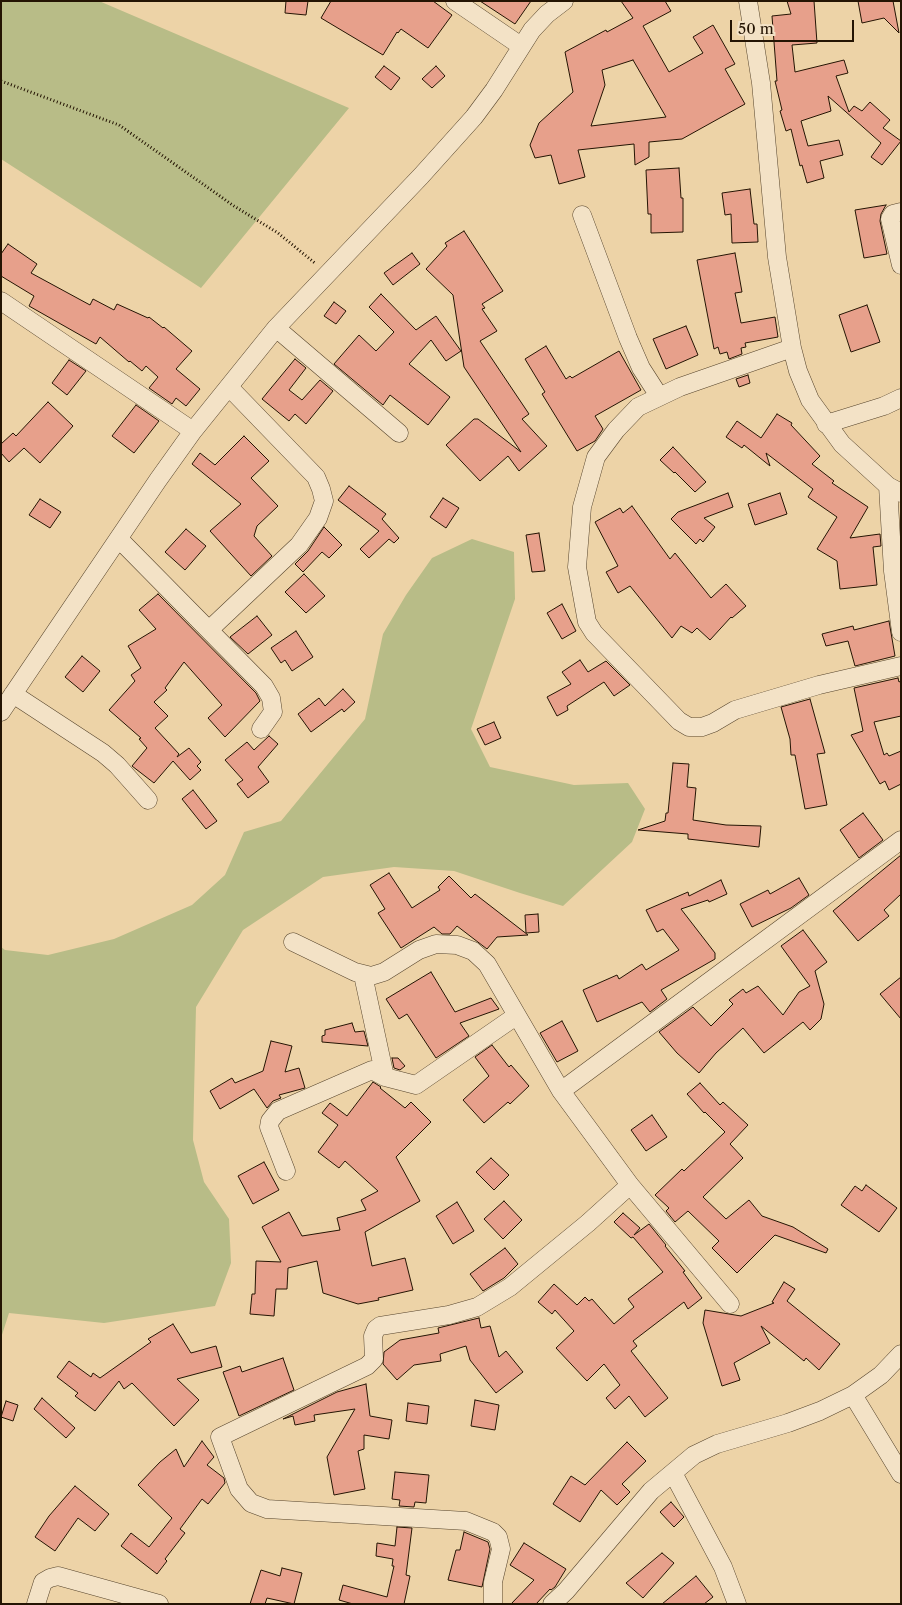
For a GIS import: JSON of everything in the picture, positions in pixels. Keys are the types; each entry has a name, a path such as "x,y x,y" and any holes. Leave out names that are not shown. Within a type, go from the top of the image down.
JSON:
{"street":[{"path":"455,1 521,46"},
{"path":"1,712 193,431 276,328 421,176 474,117 494,90 532,30 547,14 564,1"},
{"path":"748,1 761,84 777,257 792,348 798,371 810,400 826,424 842,444 894,490 892,571 901,632"},
{"path":"901,212 893,214 890,219 901,265"},
{"path":"582,215 628,338 641,368 660,396"},
{"path":"1,301 193,431"},
{"path":"276,328 399,433"},
{"path":"792,348 660,396 638,407 616,430 596,456 582,507 577,567 587,622 594,633 679,720 689,727 702,727 735,710 819,685 901,666"},
{"path":"209,630 299,545 318,518 324,502 322,489 316,477 229,387"},
{"path":"826,424 884,406 901,398"},
{"path":"119,539 264,686 271,698 273,712 261,729"},
{"path":"13,694 103,753 117,765 148,800"},
{"path":"561,1091 901,840"},
{"path":"293,942 363,975 371,976 384,972 419,950 436,944 457,945 473,951 486,964 561,1091 630,1185 730,1304"},
{"path":"363,975 385,1077"},
{"path":"286,1171 269,1127 270,1121 278,1111 372,1070 385,1077 416,1085 516,1016"},
{"path":"493,1604 493,1582 501,1549 498,1537 493,1532 466,1521 267,1509 251,1503 239,1489 220,1437 367,1366 374,1359 373,1336 380,1326 439,1317 476,1307 510,1287 582,1229 630,1185"},
{"path":"552,1604 566,1591 651,1491 694,1455 706,1449 820,1411 853,1394 881,1374 901,1354"},
{"path":"853,1394 901,1474"},
{"path":"673,1473 723,1567 737,1604"},
{"path":"36,1604 43,1582 58,1576 159,1604"}],"path":[{"path":"1,81 119,125 227,201 278,233 327,273"}],"green space":[{"path":"1,1 99,1 349,108 201,288 1,159"},
{"path":"472,539 514,552 515,599 471,729 490,767 574,785 628,783 645,809 632,842 563,906 454,871 394,867 323,877 243,930 196,1007 193,1140 204,1182 229,1219 231,1263 215,1306 104,1323 9,1313 1,1338 1,947 5,950 48,955 114,939 192,905 225,875 244,832 281,821 365,719 383,634 406,595 432,558"}],"building":[{"path":"286,1 308,1 306,15 285,13"},
{"path":"331,1 433,1 452,15 428,48 401,29 397,32 383,55 321,18"},
{"path":"480,1 531,1 515,24"},
{"path":"621,1 665,1 671,11 643,26 669,72 703,53 693,37 713,25 735,64 725,69 745,104 682,139 649,142 649,157 635,165 634,144 578,150 585,177 559,184 551,155 535,158 530,145 539,123 573,92 565,52 633,18","holes":["633,60 666,117 591,126 605,85 602,70"]},
{"path":"787,1 814,1 817,43 792,45 795,72 844,60 848,73 836,76 849,112 854,106 862,111 870,102 890,120 883,128 901,141 882,165 871,157 881,143 828,96 831,111 801,121 808,146 839,140 843,155 820,161 824,178 807,183 802,165 800,166 791,129 786,131 780,111 782,110 775,81 777,81 772,16 791,14"},
{"path":"858,1 893,1 899,33 884,18 862,23"},
{"path":"384,66 400,78 391,90 375,77"},
{"path":"436,66 445,76 432,88 422,79"},
{"path":"679,168 681,198 683,198 683,232 651,233 651,214 648,214 646,170"},
{"path":"750,189 754,224 757,224 758,242 732,243 731,214 725,215 722,193"},
{"path":"886,205 881,214 880,221 887,254 864,258 855,210"},
{"path":"464,231 503,291 482,304 485,308 482,309 497,331 480,341 529,414 522,419 547,446 519,471 508,456 480,481 446,445 474,419 478,419 521,452 464,367 453,295 426,269 447,246 445,243"},
{"path":"8,244 37,264 31,273 90,305 93,299 114,310 117,304 149,317 192,351 176,369 200,389 186,406 176,398 172,404 149,388 158,377 146,366 142,371 100,337 96,344 29,306 34,296 1,276 1,254"},
{"path":"412,253 420,264 393,285 384,273"},
{"path":"735,253 742,292 735,293 741,323 775,317 778,337 745,343 746,347 741,348 742,354 729,359 727,352 720,354 718,347 714,349 697,260"},
{"path":"381,294 416,330 436,316 461,351 446,361 431,340 409,364 450,397 428,425 390,395 383,405 334,364 359,335 376,351 394,332 369,307"},
{"path":"334,302 346,311 336,324 324,316"},
{"path":"867,305 880,342 851,352 839,315"},
{"path":"686,326 698,355 666,369 653,339"},
{"path":"546,346 566,379 570,376 572,378 619,351 641,390 595,416 603,429 595,441 577,451 542,394 545,392 525,359"},
{"path":"295,359 306,368 289,390 302,400 320,380 333,391 306,424 295,414 289,421 262,399"},
{"path":"69,360 86,371 67,395 52,383"},
{"path":"748,375 750,383 739,387 736,379"},
{"path":"48,402 73,426 40,463 24,448 9,462 1,453 1,444 13,433 16,436"},
{"path":"136,405 159,421 134,453 112,436"},
{"path":"777,414 792,423 791,425 820,456 812,464 834,481 832,483 868,507 850,538 880,534 881,546 873,547 877,585 840,589 837,561 817,549 837,517 808,497 813,489 766,453 770,466 744,445 742,448 726,437 737,421 761,438"},
{"path":"244,436 269,461 251,478 278,506 257,526 254,536 272,556 251,576 210,531 241,504 192,464 200,453 215,465"},
{"path":"673,447 706,482 695,492 660,460"},
{"path":"349,486 386,514 382,519 399,538 394,543 389,539 369,558 360,549 379,531 338,500"},
{"path":"728,493 733,507 704,518 715,527 703,542 700,539 696,544 671,519 678,512"},
{"path":"780,493 787,514 755,525 748,504"},
{"path":"443,498 459,508 446,528 430,517"},
{"path":"40,499 61,512 50,528 29,515"},
{"path":"632,506 670,559 675,553 711,598 726,584 746,606 731,617 710,640 697,628 692,633 681,626 672,638 630,586 618,593 606,572 618,566 595,522 620,508 623,513"},
{"path":"324,527 342,545 329,558 322,552 303,572 295,564 308,551"},
{"path":"186,529 206,546 185,570 165,552"},
{"path":"539,533 545,571 532,572 526,535"},
{"path":"304,574 325,596 306,613 285,592"},
{"path":"158,594 256,693 260,701 225,737 208,718 222,705 184,662 165,688 167,690 154,702 168,716 155,728 179,754 177,757 189,748 201,762 197,766 201,770 190,780 173,761 154,783 132,766 147,748 139,739 141,738 109,710 135,681 131,675 141,668 128,646 156,629 139,610"},
{"path":"562,604 576,631 562,639 547,613"},
{"path":"257,616 272,635 248,654 230,637"},
{"path":"889,621 895,656 855,666 848,641 826,646 822,634 853,626 854,630"},
{"path":"296,631 313,657 292,671 285,660 281,663 271,648"},
{"path":"82,656 100,671 83,692 65,677"},
{"path":"580,660 588,672 606,661 630,685 614,696 604,682 567,706 568,710 557,716 547,697 571,684 562,672"},
{"path":"898,678 899,682 901,681 901,716 874,722 884,755 887,753 889,756 901,751 901,784 889,790 885,781 880,784 851,735 863,731 854,688"},
{"path":"343,689 355,702 344,712 342,709 311,732 298,714 319,698 325,706"},
{"path":"810,699 825,753 817,754 827,805 805,809 795,755 791,755 790,739 781,707"},
{"path":"494,722 501,738 485,745 477,729"},
{"path":"269,736 278,744 258,767 269,782 248,798 237,784 243,780 225,760 247,742 254,750"},
{"path":"673,763 689,764 687,787 696,788 693,820 726,825 761,826 759,847 688,839 688,834 638,830 665,821 666,813 668,813"},
{"path":"193,790 217,821 206,829 182,799"},
{"path":"863,813 883,840 859,858 840,830"},
{"path":"901,855 901,894 884,910 889,916 858,941 833,911"},
{"path":"389,873 412,908 440,890 438,887 449,876 471,898 475,894 528,935 497,937 487,949 457,926 450,934 442,934 434,927 401,948 378,913 385,909 370,885"},
{"path":"799,878 809,895 791,908 752,927 740,904 768,890 770,894"},
{"path":"721,880 727,894 709,902 708,900 681,909 715,953 715,959 661,990 667,999 650,1012 642,1002 597,1022 583,990 617,975 619,979 642,964 646,970 679,950 663,929 657,932 646,910 688,892 689,896"},
{"path":"538,914 539,932 526,933 525,915"},
{"path":"803,930 827,962 815,971 824,1004 821,1019 810,1030 803,1022 764,1053 743,1028 716,1053 699,1073 677,1053 659,1032 693,1007 711,1026 733,1004 729,1000 743,989 746,993 758,986 783,1015 799,992 810,986 781,946"},
{"path":"431,972 455,1012 491,998 499,1009 460,1023 469,1036 436,1058 407,1014 399,1019 386,999"},
{"path":"901,977 901,1019 880,994"},
{"path":"562,1021 578,1051 557,1062 540,1033"},
{"path":"352,1023 355,1032 364,1031 368,1046 322,1042 325,1030"},
{"path":"271,1041 292,1046 285,1072 299,1068 305,1088 279,1095 281,1098 273,1101 267,1108 254,1089 220,1109 210,1091 232,1078 235,1083 263,1071"},
{"path":"492,1045 509,1067 511,1065 529,1086 510,1104 508,1102 484,1123 463,1100 489,1076 475,1057"},
{"path":"392,1058 398,1058 405,1066 400,1070 394,1068"},
{"path":"373,1082 405,1108 411,1102 431,1122 396,1157 420,1201 365,1232 372,1266 405,1258 413,1290 358,1304 323,1293 317,1261 288,1268 287,1289 276,1289 274,1316 250,1314 252,1294 255,1294 256,1261 281,1262 262,1227 289,1212 302,1236 340,1230 337,1218 366,1210 361,1200 378,1191 345,1161 339,1168 318,1152 338,1125 322,1113 330,1103 347,1116"},
{"path":"700,1083 720,1105 723,1102 748,1125 730,1144 743,1158 703,1197 726,1219 749,1200 762,1216 793,1227 828,1249 826,1253 775,1235 737,1273 712,1248 719,1241 688,1211 675,1222 666,1211 669,1208 655,1195 682,1169 684,1171 725,1132 687,1094"},
{"path":"652,1115 667,1137 646,1151 631,1130"},
{"path":"491,1158 509,1175 494,1190 476,1172"},
{"path":"264,1162 279,1190 253,1204 238,1176"},
{"path":"866,1185 897,1208 879,1232 841,1205 855,1186 862,1191"},
{"path":"504,1201 522,1220 503,1239 484,1219"},
{"path":"457,1202 474,1231 453,1244 436,1216"},
{"path":"623,1213 640,1228 634,1235 649,1224 685,1271 683,1272 702,1298 688,1309 684,1302 633,1341 637,1346 631,1351 668,1398 645,1417 629,1396 615,1409 606,1398 620,1385 604,1364 587,1381 556,1348 574,1331 555,1310 552,1314 538,1302 554,1284 577,1305 585,1297 589,1301 592,1299 614,1324 634,1307 628,1299 663,1272 633,1237 631,1238 614,1222"},
{"path":"505,1248 518,1264 504,1278 483,1291 470,1274"},
{"path":"784,1282 795,1289 787,1301 840,1344 819,1370 806,1358 804,1361 761,1326 770,1343 734,1363 740,1380 722,1386 703,1323 705,1310 741,1316 774,1303 772,1302"},
{"path":"479,1318 481,1328 490,1326 499,1357 506,1351 523,1372 496,1393 470,1360 466,1346 440,1354 441,1361 414,1365 397,1380 383,1364 384,1352 400,1340 439,1333 438,1328"},
{"path":"173,1324 191,1353 216,1346 222,1367 177,1379 199,1400 174,1426 132,1383 124,1389 119,1381 95,1411 75,1396 78,1393 57,1377 69,1361 91,1377 93,1373 100,1378 151,1342 148,1339"},
{"path":"283,1358 294,1390 239,1416 223,1372 240,1366 242,1372"},
{"path":"366,1384 370,1416 392,1420 389,1439 364,1435 364,1449 358,1451 365,1489 334,1495 327,1457 355,1409 314,1415 315,1421 295,1425 293,1416 283,1419 337,1392"},
{"path":"42,1398 75,1428 66,1438 34,1409"},
{"path":"475,1400 499,1405 495,1430 471,1426"},
{"path":"6,1401 18,1405 13,1421 1,1417"},
{"path":"408,1403 429,1406 427,1424 406,1421"},
{"path":"202,1441 214,1457 207,1465 224,1478 225,1483 208,1504 202,1499 180,1529 185,1533 165,1559 167,1561 157,1574 121,1546 131,1533 149,1547 172,1518 138,1485 160,1462 176,1449 184,1467"},
{"path":"627,1442 646,1461 622,1484 630,1492 617,1505 601,1490 580,1522 553,1504 571,1476 585,1485"},
{"path":"395,1472 429,1475 426,1503 415,1502 414,1507 399,1506 400,1500 392,1499"},
{"path":"75,1486 109,1514 95,1531 78,1518 55,1551 35,1537 49,1516"},
{"path":"671,1502 684,1517 674,1527 660,1512"},
{"path":"397,1527 412,1528 406,1575 410,1576 404,1604 353,1604 339,1600 343,1585 387,1597 394,1566 392,1566 393,1559 376,1556 377,1543 395,1546"},
{"path":"464,1532 488,1542 490,1549 482,1587 448,1580 456,1550 460,1550"},
{"path":"524,1543 566,1569 555,1587 550,1589 536,1604 511,1604 534,1580 510,1565"},
{"path":"662,1553 674,1563 643,1598 626,1583"},
{"path":"282,1568 302,1573 294,1604 267,1598 265,1604 250,1604 261,1570 280,1576"},
{"path":"696,1576 713,1597 704,1604 662,1604"}]}
